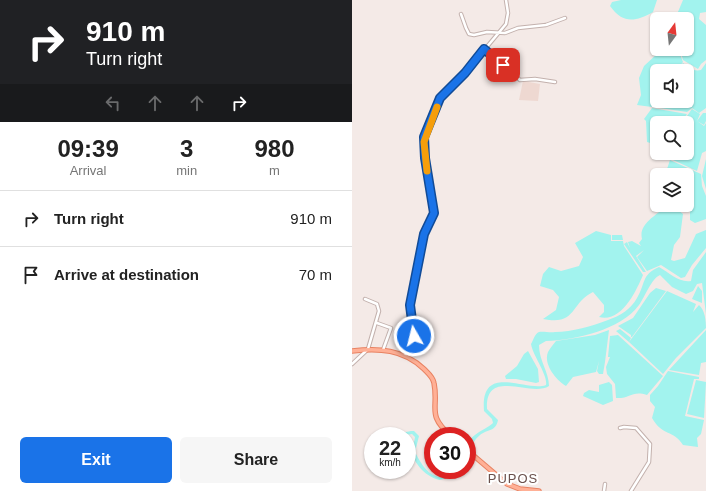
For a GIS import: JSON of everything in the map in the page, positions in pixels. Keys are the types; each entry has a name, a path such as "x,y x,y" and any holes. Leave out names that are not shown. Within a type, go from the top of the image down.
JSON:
{"main road":[{"path":"352,351 368,349 382,350 405,355 416,361 432,377 434,387 434,415 442,427"},
{"path":"476,458 507,484 520,489 539,491"}],"street":[{"path":"405,355 413,340 410,309 424,234 434,213 425,158 424,137 440,98 465,73 499,33 507,20 506,0"},
{"path":"461,14 469,34 474,35 486,32 505,33 522,28 538,27 565,18"},
{"path":"484,49 520,80 535,79 555,82"},
{"path":"352,364 368,349 377,323 379,307 365,299"},
{"path":"377,323 391,328 382,350"},
{"path":"620,428 636,428 650,444 649,462 631,491"},
{"path":"604,491 605,484"}],"shaded area":[{"path":"523,81 540,84 538,101 519,100"}],"water":[{"path":"621,0 657,0 653,12 650,12 650,14 641,18 630,20 615,12 610,6 612,2"},
{"path":"683,0 706,0 706,12 700,13 699,19 706,25 706,60 698,69 694,67 694,64 690,64 683,60 682,56 694,56 694,12 678,12"},
{"path":"655,56 681,56 683,62 681,64 650,64 650,107 637,105 641,95 639,78 644,66"},
{"path":"706,63 706,108 699,113 692,108 694,108 694,70 701,70"},
{"path":"652,108 687,114 685,116 650,116 650,143 647,142 646,121 644,119"},
{"path":"660,108 692,108 687,112"},
{"path":"692,109 700,114 697,121 704,126 706,123 706,151 702,153 697,171 694,168 690,168 673,160 694,160 694,116 687,116"},
{"path":"703,113 706,113 706,121 704,125 697,121"},
{"path":"706,159 706,189 702,176"},
{"path":"670,160 688,168 667,168"},
{"path":"694,171 701,174 702,186 706,196 706,219 695,223 690,220 690,212 694,212"},
{"path":"659,212 680,212 683,214 680,237 674,245 671,260 674,261 685,258 696,234 706,230 706,248 692,265 685,277 681,278 661,265 647,271 637,257 644,250 636,256 646,272 643,272 624,244 627,242 630,248 628,242 632,241 641,246 639,243 642,239 643,228"},
{"path":"596,231 611,235 611,241 623,241 624,246 643,275 632,297 621,311 607,318 599,317 604,312 604,305 593,292 580,302 568,316 562,319 554,320 543,319 556,310 559,297 553,290 540,286 543,274 549,267 561,271 579,266 583,257 575,243"},
{"path":"612,235 622,235 623,240 612,240"},
{"path":"706,252 706,314 702,283 697,284 693,291 686,294 672,287 660,275 651,284 639,305 631,314 621,321 597,332 583,336 546,341 539,345 539,351 549,381 549,386 541,389 531,389 501,386 493,389 488,396 487,409 498,420 497,424 495,427 483,433 476,439 476,434 493,423 492,419 484,411 485,396 489,387 497,383 506,382 538,386 546,385 545,376 532,349 531,344 535,335 541,332 562,332 575,330 612,318 625,312 635,302 649,273 659,267 679,279 687,281 691,281 693,270"},
{"path":"698,286 702,291 702,303 692,299"},
{"path":"656,288 666,291 631,337 631,335 618,326 633,318 650,293"},
{"path":"667,291 696,304 693,312 699,305 704,313 706,328 676,358 663,374 629,342"},
{"path":"620,329 631,338 629,342 616,331"},
{"path":"609,330 603,374 599,374 597,371 599,361 596,372 573,377 566,386 558,380 551,371 547,362 547,357 548,352 556,341 595,335"},
{"path":"706,330 706,362 701,363 699,375 669,370"},
{"path":"618,335 663,376 647,395 634,394 616,398 615,384 607,374 606,367 610,357 608,357 610,336"},
{"path":"528,351 538,369 539,382 536,383 516,379 506,379 505,376 517,366 524,354"},
{"path":"668,371 699,377 699,379 694,379 685,416 704,420 701,434 697,438 698,447 683,445 675,437 660,428 652,418 655,407 650,401 650,395"},
{"path":"696,380 706,382 704,418 687,414"},
{"path":"609,382 612,385 613,401 603,405 583,396 584,393 589,390 599,392 599,385"},
{"path":"416,433 419,436 416,448"},
{"path":"416,454 424,467 424,471 417,464"}],"slow traffic":[{"path":"427,171 424,137 437,107"}],"district":[{"name":"PUPOS","path":"513,478"}],"route":[{"path":"414,336 410,305 418,271 424,234 434,216 434,204 425,158 424,137 436,111 440,98 465,73 484,49 503,65"}]}
